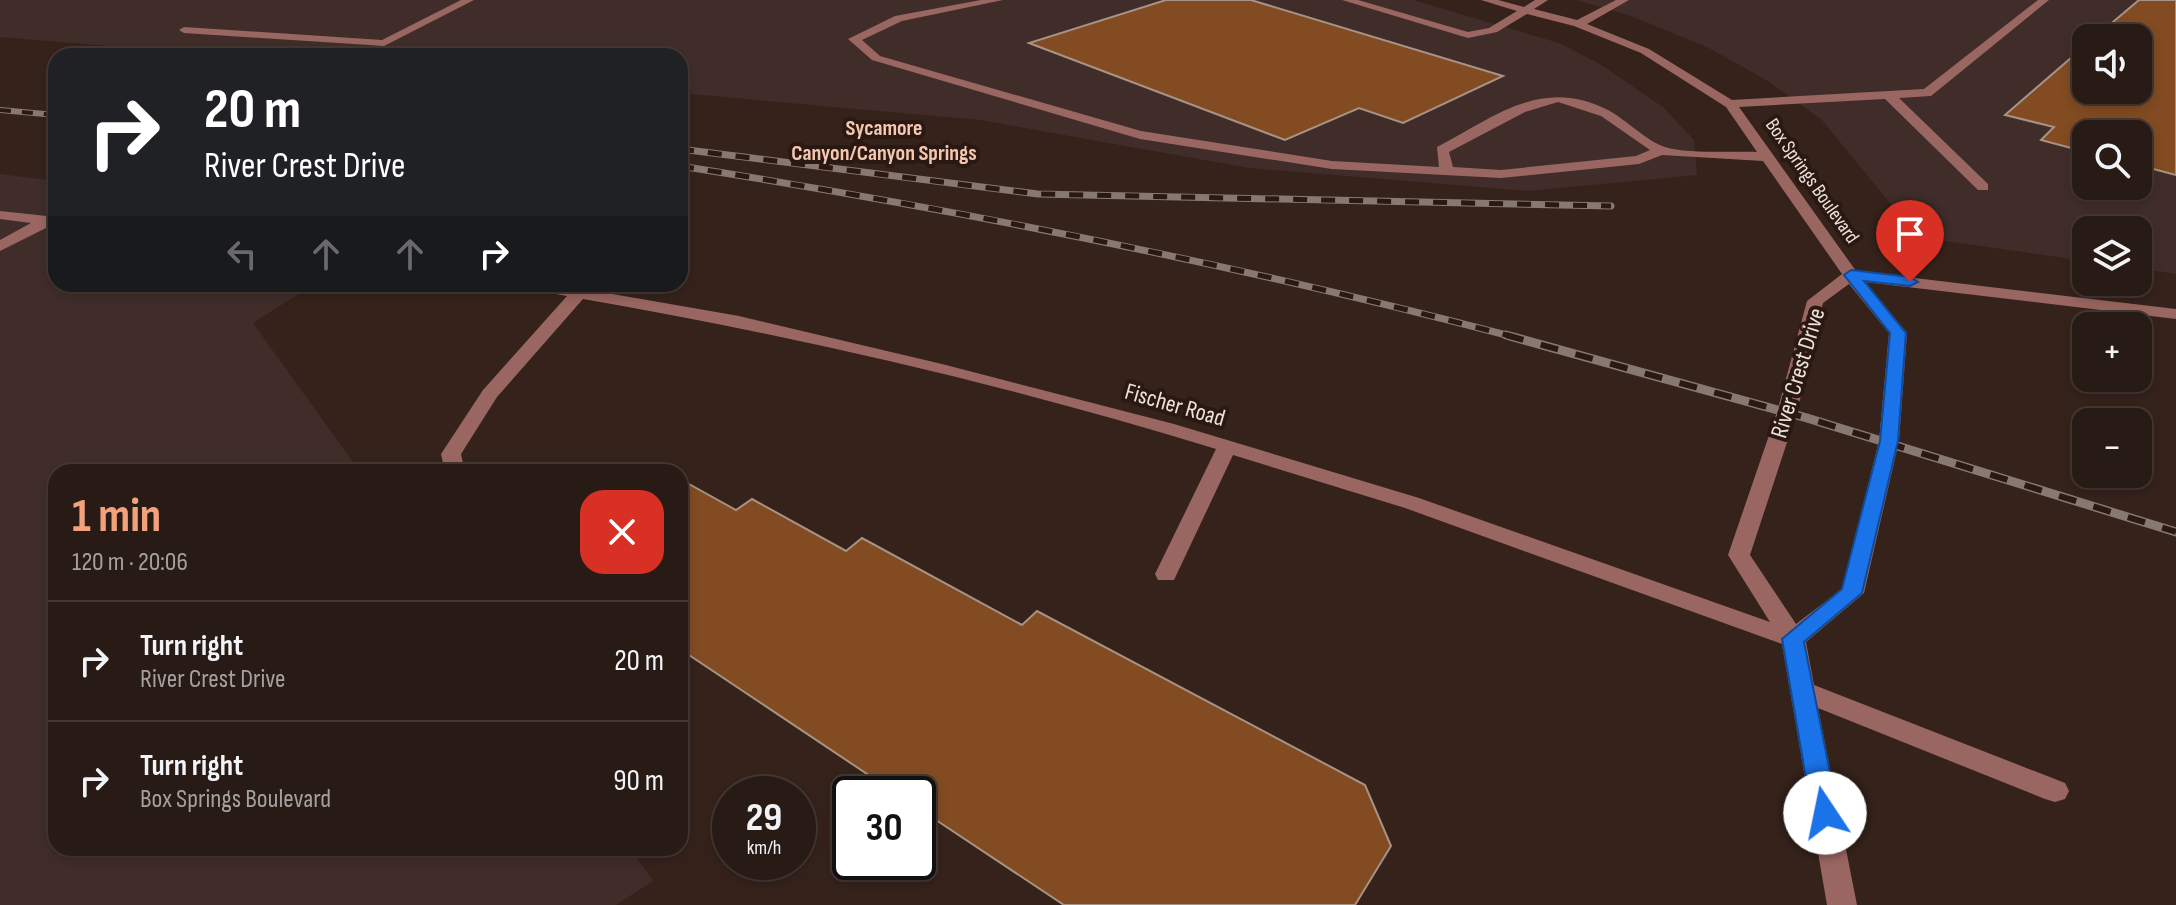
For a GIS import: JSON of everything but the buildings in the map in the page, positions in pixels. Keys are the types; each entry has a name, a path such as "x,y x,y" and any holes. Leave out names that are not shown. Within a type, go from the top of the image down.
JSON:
{"street":[{"path":"184,30 384,43 469,0"},
{"path":"998,0 899,18 854,39 876,58 1140,135 1332,165 1501,174 1639,160 1660,151 1770,157"},
{"path":"1346,0 1468,35 1487,33 1513,23 1523,10 1543,0"},
{"name":"Box Springs Boulevard","path":"1486,0 1578,24 1645,51 1730,104 1851,275 2176,314"},
{"path":"1578,24 1624,0"},
{"path":"1730,104 1927,93 2044,0"},
{"path":"1888,95 1983,187"},
{"path":"1447,170 1442,150 1544,99 1576,102 1614,116 1660,151"},
{"path":"0,215 48,221"},
{"path":"0,246 48,222"},
{"path":"1793,639 1852,593 1889,441 1898,333 1851,275"},
{"name":"River Crest Drive","path":"1842,905 1793,639 1739,555 1787,412 1815,301 1851,275"},
{"name":"Fischer Road","path":"573,292 739,321 942,369 1227,447 1412,503 1793,639"},
{"path":"453,464 451,454 490,394 579,293"},
{"path":"1166,574 1227,447"},
{"path":"1802,691 2055,791"}],"shaded area":[{"path":"0,0 1413,0 1559,43 1600,64 1663,107 1694,140 1697,175 1528,191 1249,168 980,120 688,94 688,48 132,48 0,37"},
{"path":"1577,0 2176,0 2176,274 2152,270 2152,216 2072,216 2072,259 1938,240 1903,219 1822,120 1768,81 1707,47 1631,16"},
{"path":"0,174 48,180 48,292 302,292 253,323 354,464 48,464 48,856 636,856 653,881 616,905 0,905"}],"railway":[{"path":"0,110 48,114"},
{"path":"688,150 1038,194 1611,206"},
{"path":"688,167 890,201 1099,241 1307,286 1514,337"},
{"path":"1506,335 1807,418 2176,532"}],"district":[{"name":"Sycamore Canyon/Canyon Springs","path":"884,140"}],"route":[{"path":"1825,813 1793,639 1852,593 1889,441 1898,333 1851,275 1910,282"}]}
